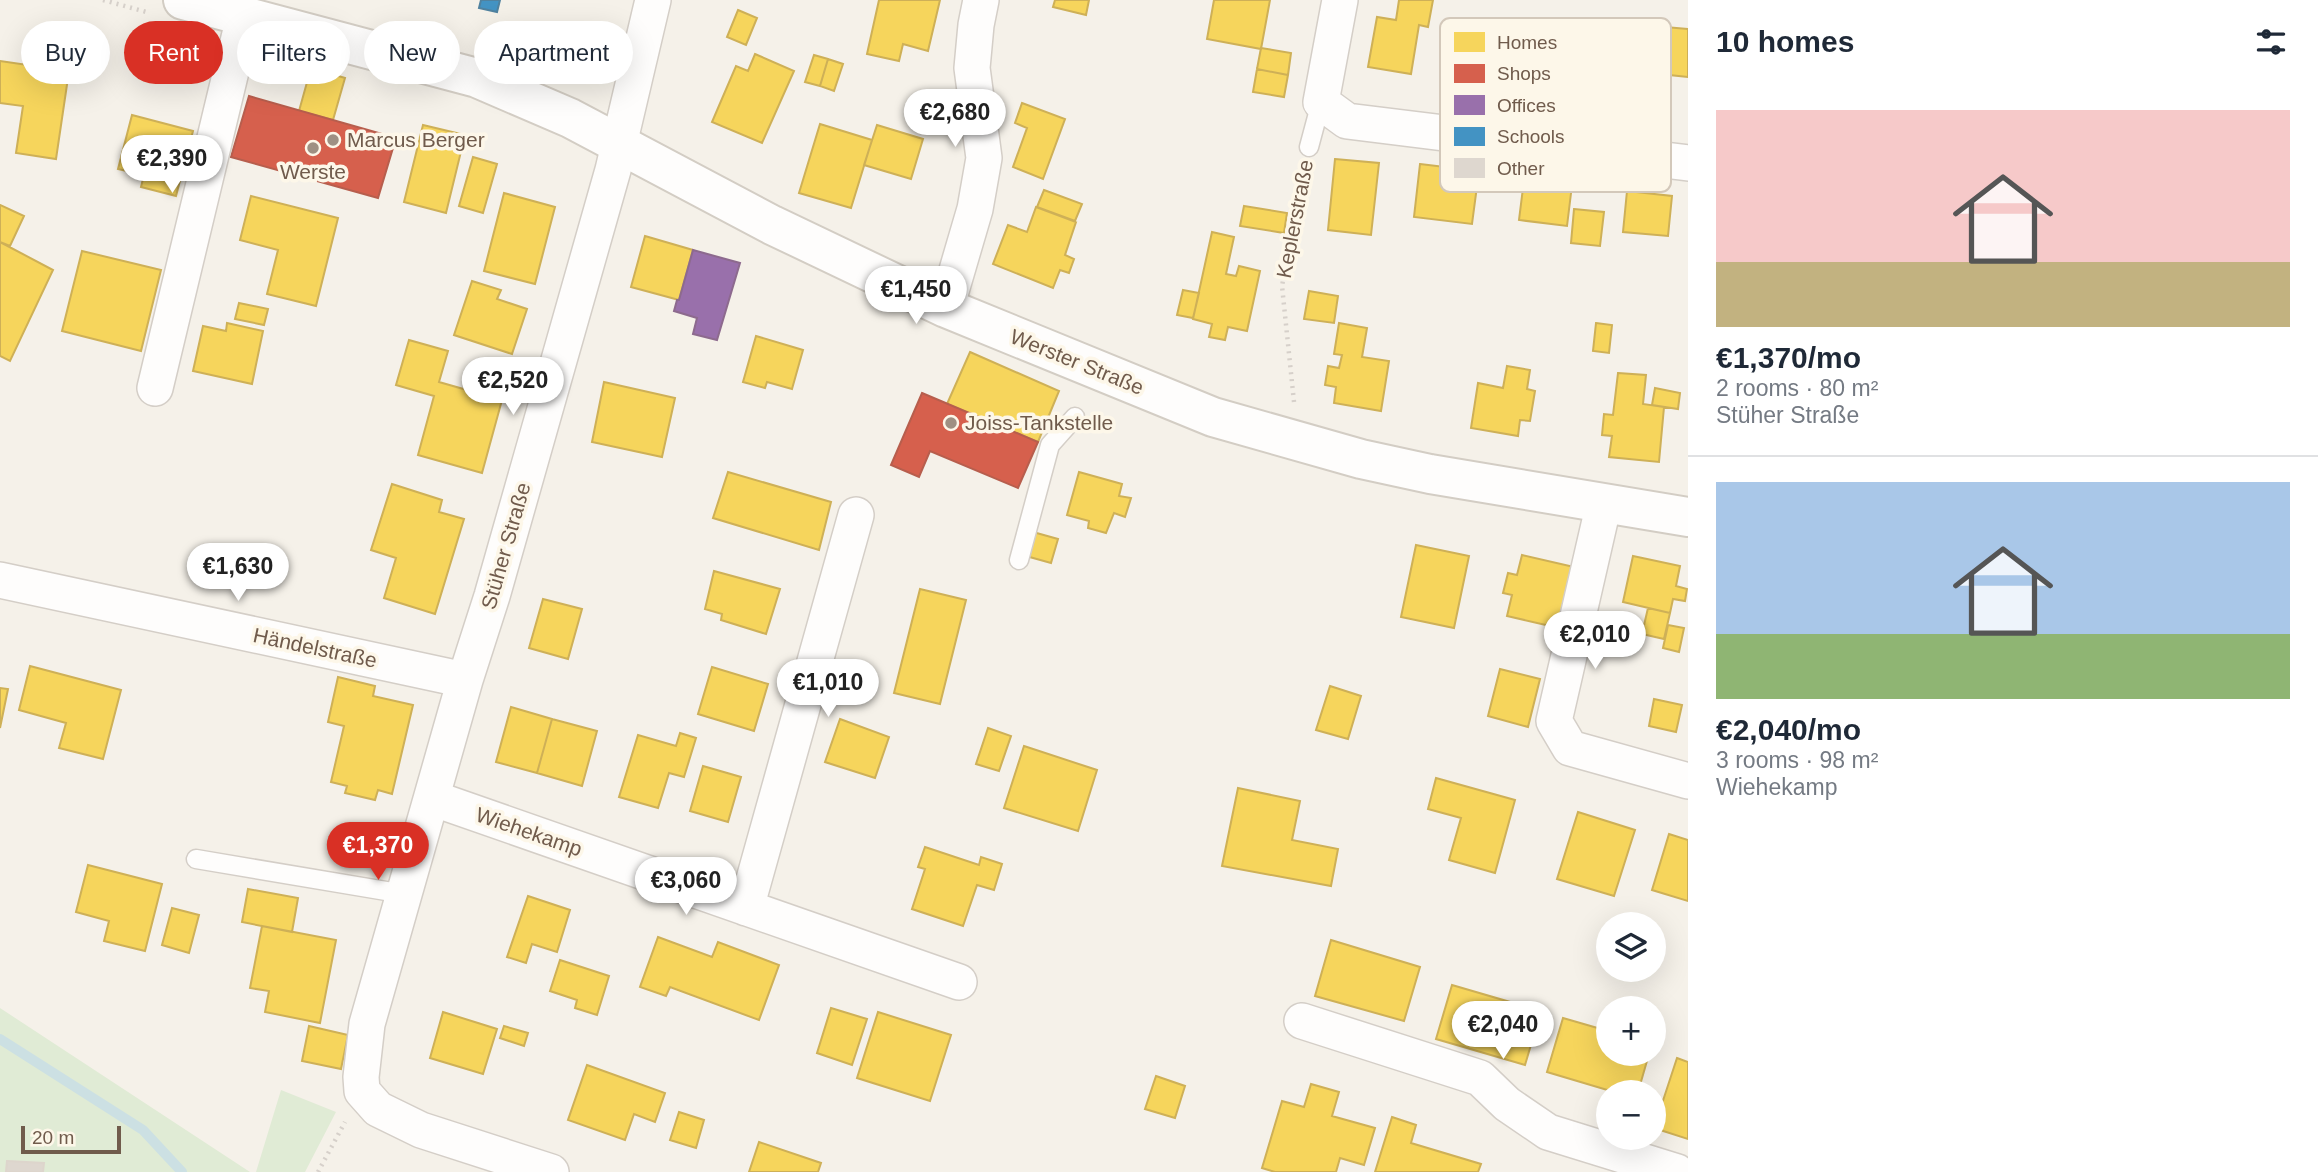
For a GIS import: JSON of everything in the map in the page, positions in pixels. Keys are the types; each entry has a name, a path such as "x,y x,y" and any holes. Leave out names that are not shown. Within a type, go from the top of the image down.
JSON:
{"main road":[{"name":"Werster Straße","path":"183,0 477,78 570,118 772,225 946,308 1213,417 1361,459 1430,474 1688,517"}],"street":[{"name":"Stüher Straße","path":"362,1091 360,1077 367,1024 620,144 653,0"},
{"path":"946,308 975,209 984,158 972,68 981,0"},
{"name":"Keplerstraße","path":"1321,102 1340,0"},
{"path":"155,388 244,17"},
{"path":"1321,102 1347,121 1440,132"},
{"path":"1604,503 1554,720 1570,748 1688,781"},
{"path":"746,908 856,514"},
{"name":"Händelstraße","path":"0,580 465,680"},
{"name":"Wiehekamp","path":"432,798 959,982"},
{"path":"1302,1021 1480,1078 1507,1104 1548,1132 1677,1172"},
{"path":"362,1091 378,1109 421,1130 551,1172"}],"lane":[{"name":"Keplerstraße","path":"1309,147 1321,102"},
{"path":"1019,560 1050,445 1075,417"},
{"path":"196,859 404,894"}],"path":[{"name":"Keplerstraße","path":"1298,441 1282,286 1309,147"},
{"path":"318,1172 362,1091"}],"green space":[{"path":"0,1008 250,1172 0,1172"},
{"path":"281,1090 336,1112 305,1172 256,1172"}],"building: Homes":[{"path":"879,0 940,0 928,51 903,44 899,61 867,54"},
{"path":"1055,0 1089,0 1086,15 1053,7"},
{"path":"1214,0 1270,0 1261,49 1207,39"},
{"path":"1399,0 1433,0 1428,27 1419,25 1411,74 1368,67 1377,17 1396,20"},
{"path":"738,10 757,18 746,45 727,37"},
{"path":"1671,28 1688,29 1688,77 1671,75"},
{"path":"1261,48 1291,53 1288,75 1257,69"},
{"path":"755,54 794,71 762,143 712,122 736,66 748,71"},
{"path":"814,55 828,59 820,86 805,82"},
{"path":"828,59 843,64 834,91 820,86"},
{"path":"0,61 21,64 21,84 67,84 56,159 16,153 23,106 0,103"},
{"path":"1257,69 1288,75 1284,97 1253,92"},
{"path":"307,84 343,84 333,120 299,111"},
{"path":"1022,103 1065,119 1043,179 1013,167 1027,128 1015,123"},
{"path":"132,115 193,131 176,196 141,187 144,175 118,169"},
{"path":"820,124 872,140 851,208 799,193"},
{"path":"423,125 465,135 446,213 404,202"},
{"path":"877,125 923,139 911,179 864,165"},
{"path":"473,157 497,164 483,213 459,206"},
{"path":"1335,159 1379,163 1371,235 1328,230"},
{"path":"1420,164 1440,166 1440,192 1476,192 1472,224 1414,217"},
{"path":"1044,190 1082,204 1075,221 1037,207"},
{"path":"1522,192 1571,192 1567,226 1519,220"},
{"path":"1627,192 1672,196 1668,236 1623,232"},
{"path":"504,193 555,207 535,284 484,271"},
{"path":"251,196 338,218 316,306 267,294 278,250 240,240"},
{"path":"0,205 24,216 10,246 0,242"},
{"path":"1244,206 1287,213 1284,233 1240,226"},
{"path":"1036,207 1076,222 1065,255 1074,259 1069,273 1060,270 1053,288 993,264 1008,225 1027,232"},
{"path":"1574,209 1604,212 1600,246 1571,243"},
{"path":"1212,232 1234,237 1226,274 1236,276 1239,266 1260,271 1247,331 1228,327 1225,340 1209,337 1212,324 1193,319"},
{"path":"645,236 693,250 679,300 631,287"},
{"path":"0,242 53,270 10,361 0,356"},
{"path":"82,251 161,270 141,351 62,331"},
{"path":"472,281 501,290 497,299 527,309 512,354 454,335"},
{"path":"1183,290 1199,293 1193,318 1177,315"},
{"path":"1309,291 1338,296 1334,323 1304,319"},
{"path":"239,303 268,309 264,325 235,319"},
{"path":"227,323 263,331 252,384 193,371 203,326 226,331"},
{"path":"1339,323 1367,328 1362,357 1389,361 1381,411 1334,403 1336,387 1325,385 1328,366 1339,368 1342,355 1334,354"},
{"path":"1596,323 1612,325 1609,353 1593,351"},
{"path":"756,336 803,350 792,389 767,382 765,388 743,382"},
{"path":"409,340 448,351 439,382 502,400 482,473 418,455 434,396 396,385"},
{"path":"970,352 1059,391 1038,442 947,404"},
{"path":"1507,366 1530,370 1527,389 1535,391 1530,421 1520,420 1518,436 1471,428 1478,383 1503,388"},
{"path":"1618,373 1646,375 1643,404 1664,407 1659,462 1609,457 1612,436 1602,435 1604,414 1613,415"},
{"path":"604,382 675,398 662,457 592,442"},
{"path":"1655,388 1680,393 1678,409 1652,405"},
{"path":"728,472 831,502 819,550 713,518"},
{"path":"1079,472 1122,484 1119,496 1131,498 1125,517 1114,513 1106,533 1088,528 1089,521 1067,515"},
{"path":"392,484 442,500 439,512 464,519 435,614 384,598 396,558 371,550"},
{"path":"1033,532 1058,539 1051,563 1026,556"},
{"path":"1416,545 1469,556 1454,628 1401,617"},
{"path":"1522,555 1574,567 1559,628 1507,616 1512,595 1503,593 1508,573 1517,575"},
{"path":"1633,556 1680,566 1676,586 1687,589 1685,601 1673,599 1670,613 1623,602"},
{"path":"714,571 780,589 766,634 721,620 722,614 705,609"},
{"path":"920,589 966,600 940,704 894,693"},
{"path":"543,599 582,609 568,659 529,648"},
{"path":"1648,608 1670,613 1664,639 1642,634"},
{"path":"1668,625 1684,628 1679,652 1663,648"},
{"path":"30,666 121,690 103,759 59,748 66,723 19,710"},
{"path":"712,667 768,684 754,731 698,714"},
{"path":"1500,669 1540,679 1528,727 1488,716"},
{"path":"338,677 375,686 373,696 413,705 392,794 378,790 375,800 345,793 347,786 331,782 344,726 328,722"},
{"path":"1330,686 1361,696 1348,739 1316,730"},
{"path":"0,688 8,689 0,728"},
{"path":"1654,699 1682,705 1676,732 1649,726"},
{"path":"511,707 552,719 537,773 496,762"},
{"path":"552,719 597,731 582,786 537,773"},
{"path":"840,719 889,737 875,778 825,762"},
{"path":"988,728 1011,736 999,771 976,764"},
{"path":"680,733 696,738 684,777 669,773 658,808 619,797 638,735 676,746"},
{"path":"1024,746 1097,770 1078,831 1004,808"},
{"path":"703,766 741,777 728,822 690,811"},
{"path":"1436,778 1515,800 1495,873 1449,860 1461,818 1428,809"},
{"path":"1238,788 1300,801 1292,840 1338,849 1331,886 1222,866"},
{"path":"1578,812 1635,830 1614,896 1557,879"},
{"path":"1669,834 1688,840 1688,901 1652,890"},
{"path":"925,847 979,865 981,857 1002,864 994,890 977,885 963,926 912,909 925,869 918,867"},
{"path":"88,865 162,884 145,951 104,941 109,921 76,912"},
{"path":"248,889 298,898 292,932 242,922"},
{"path":"528,896 570,910 557,952 532,944 526,963 507,957"},
{"path":"172,908 199,915 189,953 162,945"},
{"path":"262,926 336,940 320,1023 265,1012 269,991 250,988"},
{"path":"658,937 712,957 718,942 779,965 759,1020 670,987 666,996 640,987"},
{"path":"1331,940 1420,967 1404,1021 1315,996"},
{"path":"560,960 609,976 597,1015 575,1008 577,1000 550,991"},
{"path":"1452,985 1541,1011 1525,1065 1436,1039"},
{"path":"831,1008 867,1019 852,1065 817,1053"},
{"path":"443,1012 497,1029 483,1074 430,1058"},
{"path":"878,1012 951,1035 930,1101 857,1078"},
{"path":"1563,1018 1596,1028 1596,1066 1646,1066 1641,1080 1596,1080 1596,1087 1547,1072"},
{"path":"309,1026 348,1035 341,1069 302,1061"},
{"path":"504,1026 528,1033 524,1046 500,1038"},
{"path":"1677,1058 1688,1062 1688,1139 1666,1132 1666,1091"},
{"path":"587,1065 665,1093 655,1122 634,1114 625,1140 568,1120"},
{"path":"1156,1076 1185,1086 1175,1118 1145,1109"},
{"path":"1311,1084 1339,1092 1332,1116 1375,1128 1364,1165 1340,1158 1336,1172 1275,1172 1262,1168 1282,1101 1304,1107"},
{"path":"679,1112 704,1120 696,1148 670,1140"},
{"path":"1392,1117 1416,1125 1411,1143 1481,1164 1478,1172 1375,1172"},
{"path":"759,1142 821,1163 818,1172 749,1172"}],"building: Shops":[{"name":"Werste","path":"249,96 396,138 378,198 231,157"},
{"name":"Joiss-Tankstelle","path":"922,393 1038,442 1018,488 930,451 919,477 891,465"}],"building: Offices":[{"path":"693,250 740,263 717,340 693,334 697,318 674,311"}],"building: Schools":[{"path":"481,0 500,0 497,12 479,8"}],"building: Other":[{"path":"7,1161 44,1163 43,1172 6,1172"}],"waterway":[{"path":"0,1039 143,1130 182,1172"}],"place":[{"name":"Marcus Berger","path":"333,140"},
{"name":"Werste","path":"313,148"},
{"name":"Joiss-Tankstelle","path":"951,423"}]}
